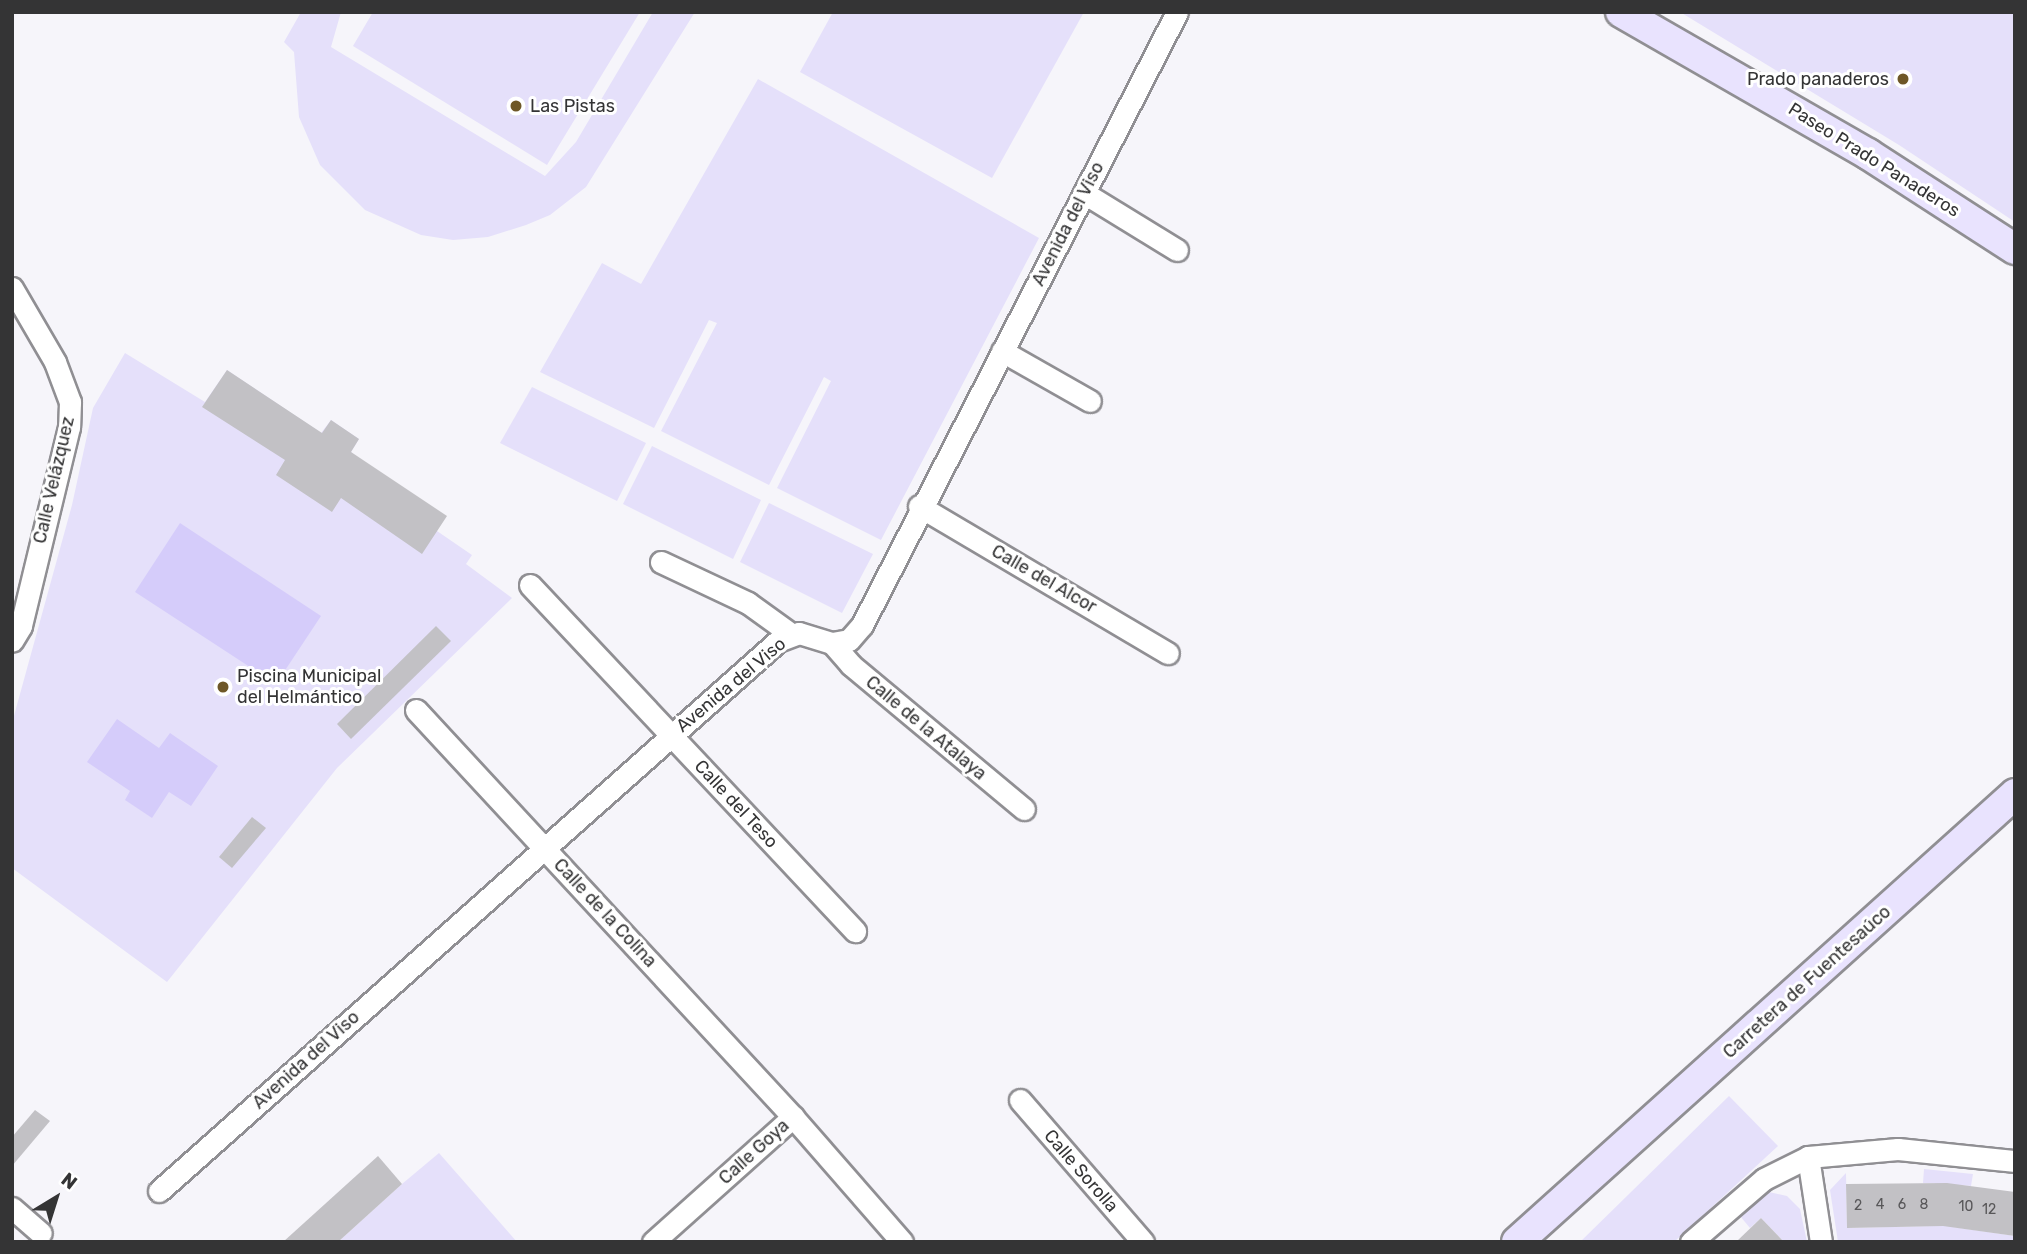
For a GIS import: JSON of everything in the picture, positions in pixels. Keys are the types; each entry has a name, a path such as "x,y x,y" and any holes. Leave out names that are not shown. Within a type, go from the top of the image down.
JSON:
{"main road":[{"name":"Paseo Prado Panaderos","path":"1621,12 1868,154 2015,249"},
{"name":"Carretera de Fuentesaúco","path":"1517,1242 2015,794"},
{"name":"Carretera de Fuentesaúco","path":"1529,1242 1600,1170"}],"street":[{"name":"Avenida del Viso","path":"159,1191 672,735 791,634 832,643 849,640 862,625 919,506 1003,351 1177,12"},
{"path":"1083,193 1177,250"},
{"name":"Calle Velázquez","path":"12,288 55,362 70,402 69,427 21,626 12,641"},
{"path":"1003,351 1090,401"},
{"name":"Calle del Alcor","path":"919,506 1168,653"},
{"path":"661,562 748,603 791,634"},
{"name":"Calle del Teso","path":"530,584 855,931"},
{"name":"Calle de la Atalaya","path":"832,643 851,665 1024,809"},
{"name":"Calle de la Colina","path":"416,710 793,1116"},
{"name":"Calle Sorolla","path":"1020,1100 1143,1242"},
{"name":"Calle Goya","path":"653,1242 793,1116 902,1242"},
{"path":"1691,1242 1764,1179 1808,1157 1898,1149 2015,1161"},
{"path":"1808,1157 1821,1242"},
{"path":"12,1209 41,1233"}],"shaded area":[{"path":"301,12 341,12 331,47 545,176 576,142 653,12 695,12 586,187 550,215 526,225 488,237 453,240 421,235 365,210 320,165 299,117 294,52 284,42"},
{"name":"Las Pistas","path":"373,12 640,12 547,165 353,46"},
{"path":"833,12 1084,12 992,178 800,72"},
{"name":"Prado panaderos","path":"1680,12 2015,12 2015,222 1899,145"},
{"path":"758,79 1039,238 881,540 777,488 831,381 824,377 769,485 661,431 717,323 709,320 654,428 540,372 602,263 641,284"},
{"name":"Piscina Municipal del Helmántico","path":"125,353 205,402 227,370 321,433 331,420 359,439 351,452 437,531 472,555 466,564 512,598 337,768 167,982 12,868 12,723 72,505 93,408"},
{"path":"532,387 646,443 617,501 500,443"},
{"path":"652,446 761,500 733,559 623,504"},
{"path":"769,503 873,554 842,613 740,562"},
{"path":"180,523 321,616 276,684 135,592"},
{"path":"117,719 159,748 170,733 218,766 191,806 169,792 152,818 125,800 130,791 87,762"},
{"path":"1729,1096 1778,1146 1674,1242 1580,1242"},
{"path":"439,1153 517,1242 338,1242 402,1184"},
{"path":"1924,1169 1973,1174 1971,1186 1958,1185 1953,1227 2015,1236 2015,1242 1838,1242 1830,1190 1846,1173 1847,1228 1935,1226 1935,1183 1923,1183"},
{"path":"1769,1192 1787,1196 1800,1209 1807,1242 1784,1242 1761,1218 1750,1228 1740,1216"}],"building":[{"path":"227,370 322,433 331,420 359,439 351,452 447,516 422,554 341,498 332,512 276,475 285,460 202,407"},
{"path":"436,626 451,641 351,739 337,724"},
{"path":"252,817 266,828 232,868 219,857"},
{"path":"35,1110 50,1121 12,1166 12,1137"},
{"path":"378,1156 402,1184 338,1242 283,1242"},
{"path":"1947,1183 2015,1192 2015,1236 1943,1226 1847,1228 1846,1184"},
{"path":"1761,1218 1784,1242 1736,1242"}],"place":[{"name":"Prado panaderos","path":"1903,79"},
{"name":"Las Pistas","path":"516,106"},
{"name":"Piscina Municipal del Helmántico","path":"223,687"}]}
